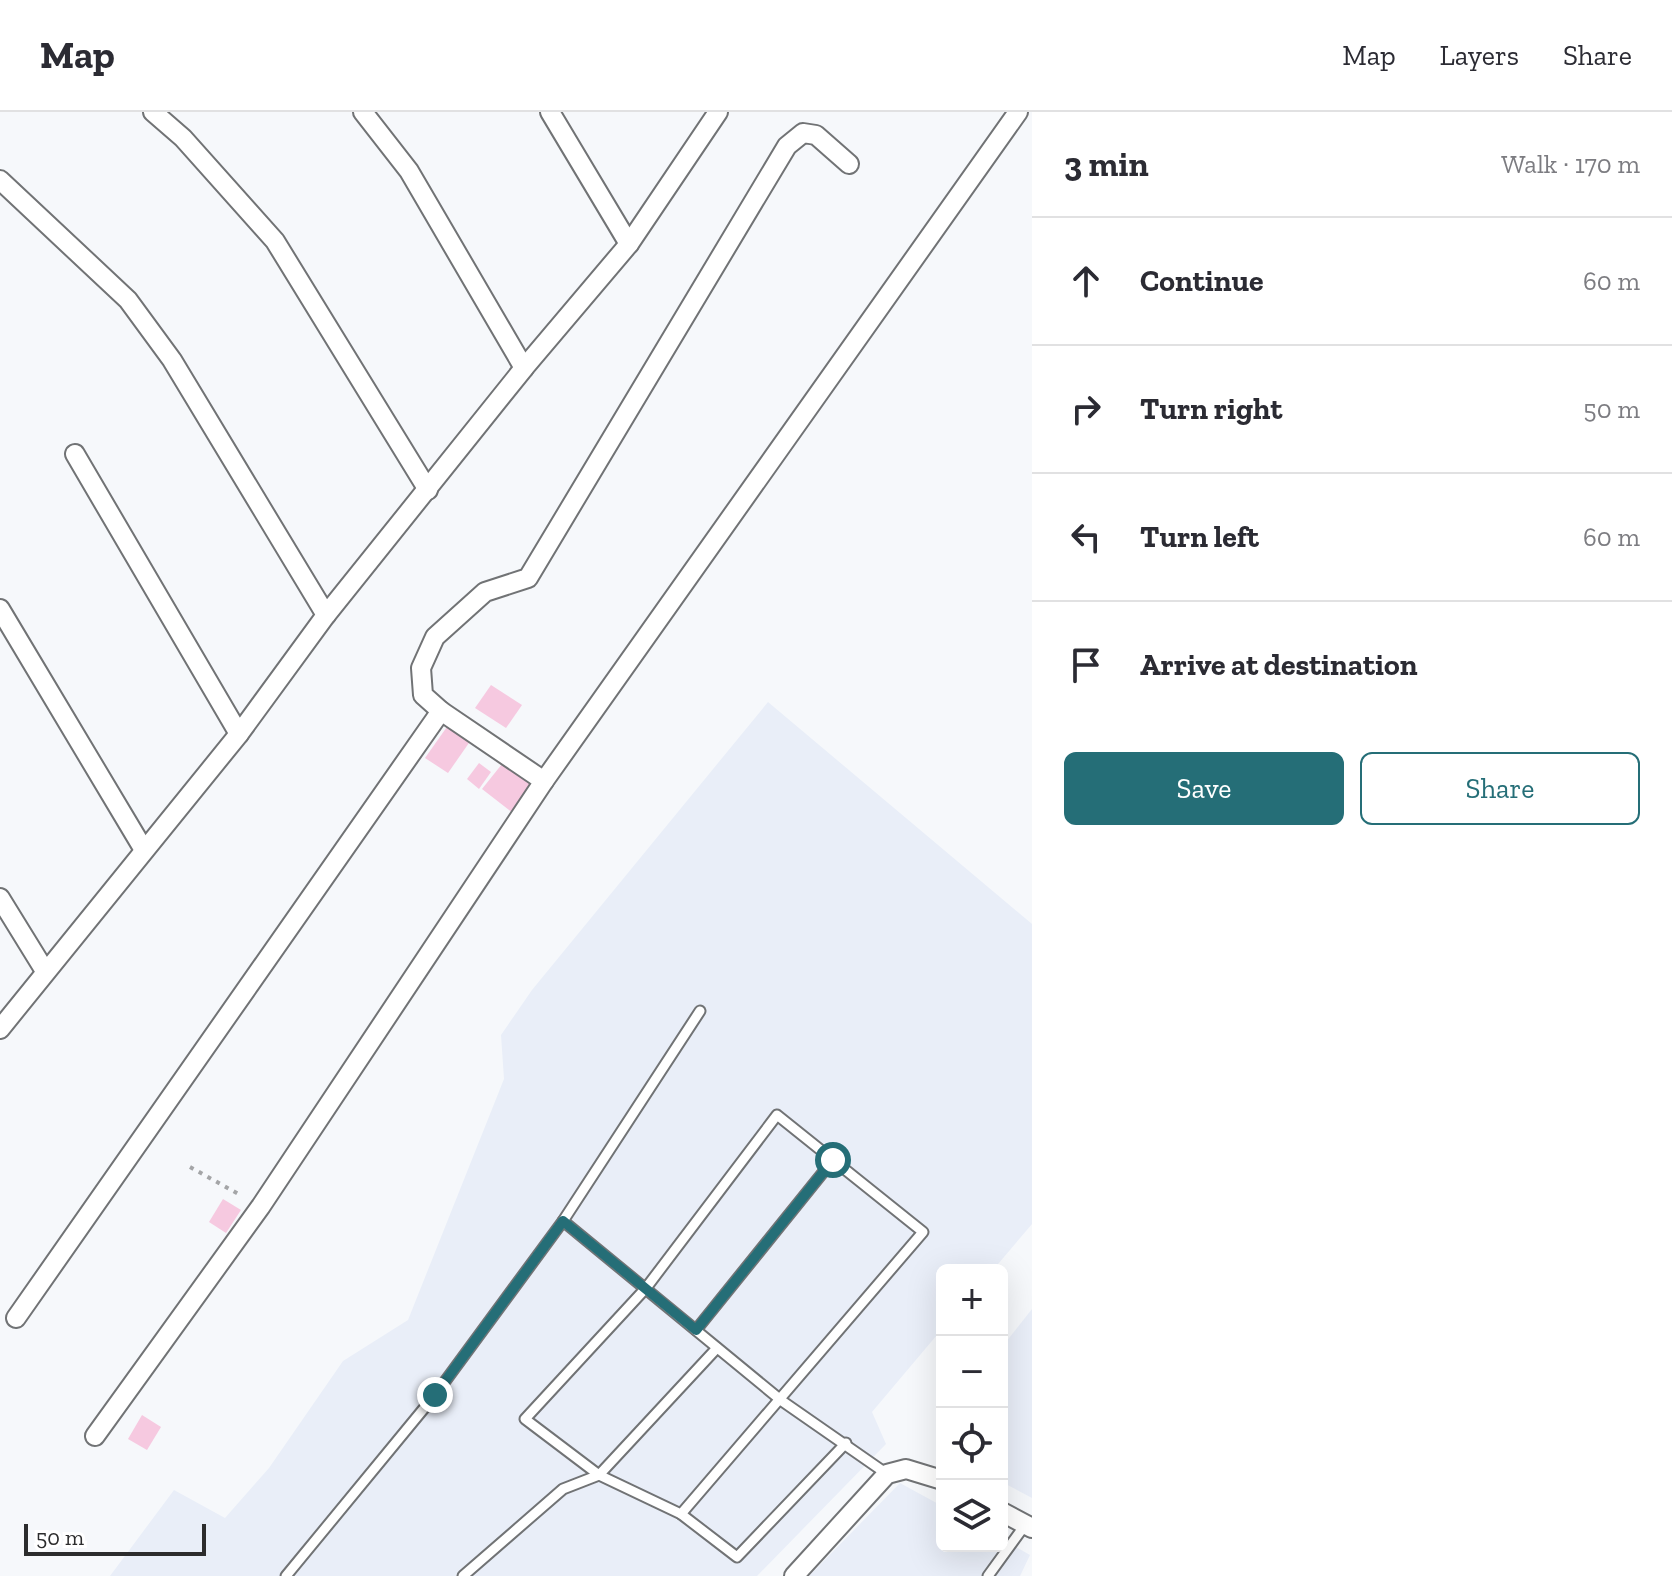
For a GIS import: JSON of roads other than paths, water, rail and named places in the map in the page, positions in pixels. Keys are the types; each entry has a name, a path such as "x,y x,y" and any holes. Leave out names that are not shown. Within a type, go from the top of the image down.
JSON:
{"street":[{"path":"153,112 183,138 275,241 428,490"},
{"path":"363,112 409,171 524,368"},
{"path":"550,112 629,244"},
{"path":"0,1029 239,734 326,615 524,368 629,244 718,112"},
{"path":"95,1436 261,1206 544,781 1020,115 1018,112"},
{"path":"544,781 441,711 423,695 421,668 435,637 485,592 528,578 787,146 803,133 816,135 849,164"},
{"path":"0,180 128,300 172,360 326,615"},
{"path":"75,454 239,734"},
{"path":"0,609 144,850"},
{"path":"16,1318 441,711"},
{"path":"0,898 45,971"},
{"path":"794,1576 887,1474 906,1469 936,1478"},
{"path":"1008,1515 1028,1526"}],"lane":[{"path":"286,1576 435,1395 563,1221 700,1011"},
{"path":"681,1514 782,1401 923,1232 777,1115 646,1288 525,1419 599,1475 681,1514 737,1557 846,1443"},
{"path":"696,1330 833,1160"},
{"path":"563,1221 782,1401 887,1474"},
{"path":"463,1576 563,1489 599,1475 717,1348"},
{"path":"988,1576 1028,1526"}]}
